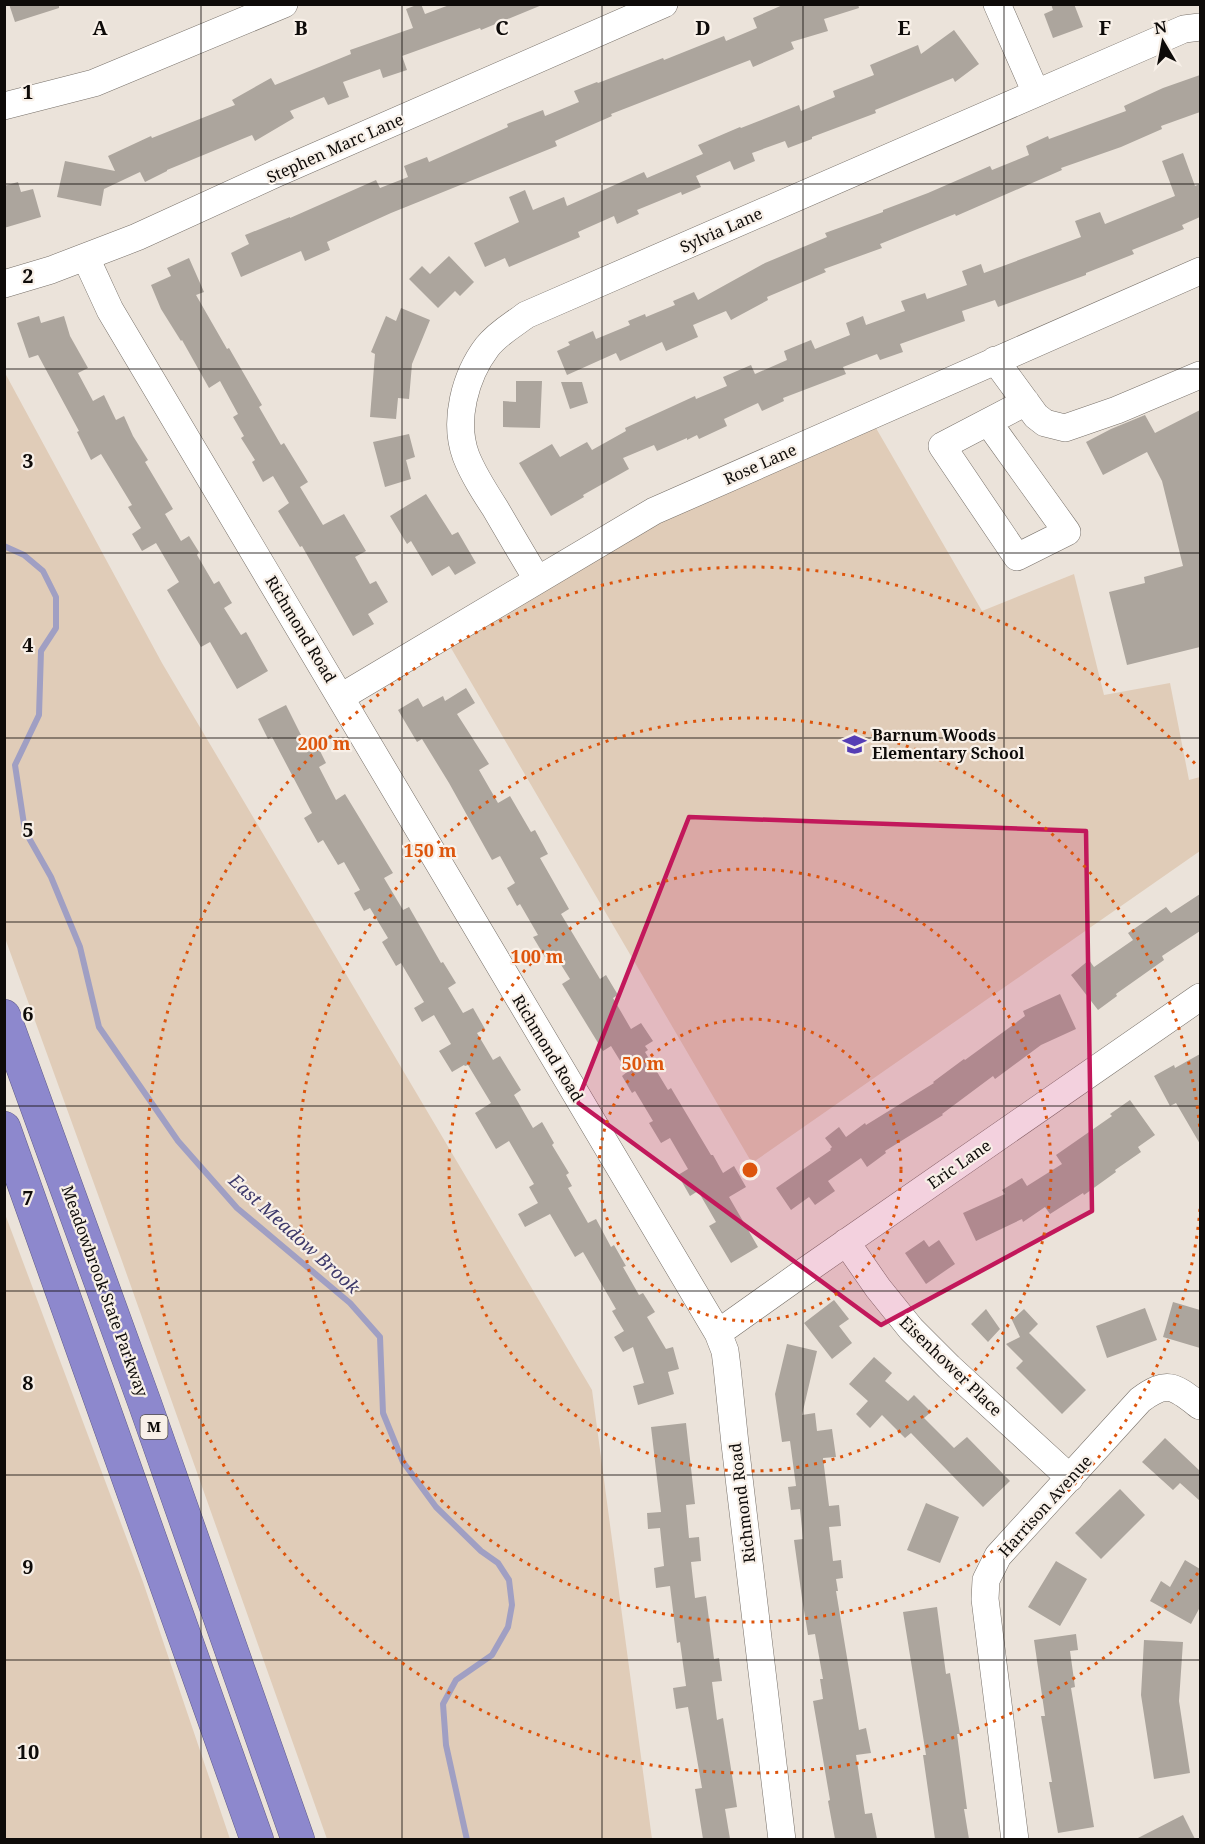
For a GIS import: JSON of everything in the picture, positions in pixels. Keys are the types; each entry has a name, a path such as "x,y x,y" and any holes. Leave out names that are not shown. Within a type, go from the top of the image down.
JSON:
{"highway":[{"name":"Meadowbrook State Parkway","path":"4,1016 146,1404 298,1839"},
{"name":"M","path":"4,1128 257,1839"}],"street":[{"path":"4,106 94,83 284,4"},
{"name":"Stephen Marc Lane","path":"4,284 86,258 137,237 275,174 664,4"},
{"path":"997,4 1036,93"},
{"name":"Sylvia Lane","path":"537,579 475,475 465,454 462,436 463,404 471,375 487,347 500,334 526,315 1184,29 1200,27"},
{"name":"Richmond Road","path":"86,258 110,310 718,1333 725,1350 782,1839"},
{"name":"Rose Lane","path":"341,697 537,579 678,499 1200,271"},
{"path":"995,360 1036,416 1045,423 1065,428 1117,410 1200,375"},
{"path":"988,422 1067,532 1017,557 942,446 1026,402"},
{"name":"Eric Lane","path":"718,1333 1200,997"},
{"name":"Eisenhower Place","path":"846,1242 911,1329 1070,1478"},
{"name":"Harrison Avenue","path":"1014,1839 985,1599 986,1580 998,1556 1140,1400 1160,1388 1172,1387 1200,1406"}],"highlighted area":[{"path":"689,817 1086,831 1092,1211 881,1325 577,1102"}],"shaded area":[{"path":"5,373 162,663 592,1390 652,1839 327,1839 5,938"},
{"name":"Barnum Woods Elementary School","path":"869,416 982,611 1074,574 1104,695 1170,683 1189,780 1200,777 1200,851 752,1163 444,636 537,579"},
{"path":"5,1214 143,1582 230,1839 5,1839"}],"building":[{"path":"9,4 59,4 59,8 15,22"},
{"path":"419,4 425,14 452,4 542,5 481,30 480,28 402,56 407,70 383,78 380,69 343,82 349,97 328,105 324,97 290,111 294,118 255,141 252,135 167,170 145,182 140,172 104,189 101,206 57,197 65,161 115,171 108,156 151,136 152,138 235,105 232,100 271,78 275,85 351,54 350,50 413,28 406,9"},
{"path":"785,4 858,4 859,8 824,19 828,31 791,42 794,49 753,67 750,60 611,114 612,116 555,141 557,146 391,213 327,242 330,250 305,261 301,251 241,277 231,253 249,244 245,235 376,180 380,188 408,177 404,166 427,157 429,162 508,127 507,124 543,110 545,116 579,102 574,91 663,58 664,60 724,36 726,41 757,28 753,18"},
{"path":"1051,4 1074,4 1083,27 1053,38 1044,14 1053,10"},
{"path":"954,30 979,64 955,82 953,78 875,110 876,113 788,148 785,141 752,153 755,161 734,170 730,161 696,176 701,187 682,195 681,192 637,210 639,214 617,224 614,216 578,232 580,237 509,267 505,258 485,267 474,243 519,222 509,197 525,190 533,210 564,197 567,206 644,172 647,178 703,154 698,145 799,105 801,111 835,97 833,91 874,75 870,65 918,45 921,54"},
{"path":"1200,75 1200,112 1161,126 1162,129 1121,147 1061,168 1062,170 956,216 955,214 880,244 882,248 824,269 826,272 767,297 768,300 731,320 726,311 693,325 698,337 666,351 662,342 620,361 616,353 567,375 557,351 570,345 568,342 593,331 596,339 630,325 628,321 645,314 646,317 675,305 673,301 694,292 698,300 765,263 827,237 825,233 883,212 883,210 990,166 992,170 1029,155 1026,146 1048,136 1049,139 1126,111 1124,106 1163,88"},
{"path":"1183,153 1195,186 1200,184 1200,217 1182,225 1184,229 1132,250 1134,254 1086,273 1086,275 998,307 995,300 962,311 965,321 900,344 903,352 880,360 877,354 843,367 846,374 783,398 784,401 762,411 758,403 724,419 727,426 699,439 697,435 657,451 654,445 623,458 629,469 551,516 519,463 552,444 560,457 587,442 592,450 626,431 625,428 695,396 696,399 727,386 723,377 751,365 755,374 787,360 784,351 811,340 815,349 850,335 846,323 863,316 866,325 905,311 901,301 925,293 927,299 967,285 962,271 981,264 984,273 1081,237 1075,221 1100,212 1105,224 1175,196 1162,161"},
{"path":"18,182 21,192 33,189 41,217 4,228 4,186"},
{"path":"449,256 474,282 460,296 455,291 438,308 409,279 422,266 430,274"},
{"path":"189,258 204,292 196,295 262,405 259,407 281,445 284,443 308,482 300,487 323,525 344,514 366,551 355,557 370,584 376,581 388,602 368,614 374,624 353,636 302,546 300,547 278,511 289,503 273,476 263,482 252,462 255,460 241,438 244,436 233,417 238,414 220,381 209,388 182,340 161,309 151,285 171,276 167,268"},
{"path":"401,308 430,320 412,364 409,399 398,398 396,419 370,417 375,354 371,352 386,316 396,321"},
{"path":"39,316 41,323 64,316 70,336 88,368 78,373 93,401 104,395 116,420 124,416 148,460 145,462 173,509 165,514 181,541 189,536 214,584 219,581 232,603 224,608 241,635 246,632 268,671 237,689 210,642 201,647 167,590 179,582 156,543 142,551 132,534 141,528 128,507 132,505 101,454 91,460 77,432 79,431 38,355 29,358 17,323"},
{"path":"516,381 542,381 540,428 503,427 503,401 516,402"},
{"path":"561,382 582,382 588,403 570,409"},
{"path":"1200,410 1200,647 1127,665 1109,592 1145,583 1144,577 1183,566 1162,481 1147,452 1103,475 1086,442 1145,415 1155,433"},
{"path":"409,434 415,457 406,460 411,479 385,487 373,442"},
{"path":"426,494 452,535 458,532 476,563 455,575 449,566 432,576 411,541 407,544 390,516"},
{"path":"466,688 475,703 457,714 489,764 479,770 498,803 510,796 531,832 535,830 548,854 540,858 569,909 561,914 600,979 606,975 618,995 613,998 631,1029 641,1023 653,1041 645,1046 648,1050 645,1052 668,1090 671,1088 723,1173 734,1166 746,1187 729,1197 758,1247 731,1263 709,1226 716,1222 698,1191 690,1196 678,1175 688,1169 670,1138 661,1143 649,1123 653,1121 635,1091 632,1093 622,1076 627,1072 611,1046 603,1051 562,984 570,979 553,952 545,957 533,937 538,935 520,904 517,906 507,888 515,883 500,856 492,860 422,739 417,742 398,710 418,698 423,707 443,696 445,701"},
{"path":"286,705 307,747 316,743 326,763 319,767 336,800 345,794 393,873 384,878 403,910 409,907 441,963 443,962 456,983 448,988 463,1013 473,1008 485,1029 477,1033 493,1060 500,1056 521,1090 514,1095 533,1128 542,1122 554,1143 552,1145 569,1173 566,1175 572,1186 568,1188 588,1223 596,1219 611,1247 614,1245 626,1266 623,1267 639,1295 643,1293 655,1312 647,1317 666,1349 673,1347 679,1369 668,1372 674,1394 638,1405 633,1386 644,1383 633,1347 623,1352 614,1337 624,1331 612,1311 616,1309 583,1252 575,1257 550,1214 525,1227 518,1214 538,1203 529,1187 534,1184 509,1141 496,1149 475,1113 491,1103 468,1065 452,1072 439,1051 451,1044 434,1015 422,1022 414,1008 424,1002 401,963 396,966 382,942 388,938 370,908 364,911 354,893 360,890 344,862 338,865 323,840 318,843 304,818 312,813 272,737 268,739 258,719"},
{"path":"1200,894 1200,931 1162,956 1164,960 1116,994 1117,996 1098,1010 1071,975 1089,960 1094,967 1133,940 1128,933 1166,907 1171,913"},
{"path":"1060,994 1076,1029 1041,1045 995,1079 993,1076 943,1115 885,1151 886,1153 867,1167 861,1158 828,1181 835,1191 815,1205 809,1197 791,1210 776,1188 831,1150 832,1147 825,1138 839,1127 846,1137 865,1123 866,1125 934,1083 1025,1016 1023,1011"},
{"path":"1200,1054 1200,1144 1176,1103 1170,1106 1154,1076 1174,1065 1175,1068"},
{"path":"1130,1100 1155,1135 1138,1147 1141,1152 1084,1195 1083,1193 1050,1214 1045,1207 1023,1222 1022,1219 976,1241 963,1213 1005,1194 1002,1190 1022,1178 1027,1186 1062,1164 1056,1155 1112,1116 1110,1114"},
{"path":"924,1240 929,1247 939,1240 955,1264 926,1284 905,1253"},
{"path":"834,1300 849,1319 839,1326 852,1343 832,1359 804,1323"},
{"path":"1173,1302 1200,1310 1200,1348 1163,1337"},
{"path":"1145,1308 1157,1340 1107,1358 1096,1326"},
{"path":"986,1309 1000,1329 988,1342 971,1324"},
{"path":"1024,1309 1038,1324 1029,1333 1086,1390 1062,1414 1016,1368 1023,1361 1006,1344 1020,1337 1012,1320"},
{"path":"787,1344 817,1351 802,1415 815,1413 817,1431 832,1429 836,1457 823,1458 829,1506 839,1505 841,1526 829,1527 833,1561 841,1560 843,1578 836,1579 838,1591 836,1591 859,1730 866,1728 871,1753 856,1755 865,1814 872,1813 877,1839 835,1839 828,1801 830,1800 813,1701 823,1699 820,1679 823,1679 815,1634 808,1635 794,1540 803,1539 800,1509 791,1510 788,1487 796,1486 790,1441 782,1442 775,1394"},
{"path":"874,1357 892,1373 885,1381 908,1401 914,1395 931,1412 924,1418 954,1448 967,1437 1010,1481 983,1507 911,1433 905,1438 882,1415 870,1428 856,1414 868,1401 849,1384"},
{"path":"686,1423 695,1504 686,1505 689,1538 699,1537 701,1561 691,1562 695,1598 706,1596 714,1659 719,1658 722,1681 712,1682 717,1720 723,1718 737,1807 725,1809 730,1839 703,1839 695,1789 702,1788 688,1707 676,1709 673,1688 686,1686 680,1642 677,1643 670,1586 656,1588 654,1568 664,1566 660,1528 648,1529 647,1513 661,1512 651,1427"},
{"path":"1165,1438 1200,1471 1200,1501 1180,1483 1173,1490 1142,1462"},
{"path":"1120,1489 1145,1515 1101,1559 1075,1533"},
{"path":"926,1503 959,1517 940,1563 907,1550"},
{"path":"1185,1560 1200,1569 1200,1607 1191,1624 1150,1601 1161,1581 1170,1587"},
{"path":"1056,1561 1087,1579 1060,1626 1028,1607"},
{"path":"937,1607 946,1674 950,1673 960,1734 957,1734 969,1839 935,1839 923,1755 926,1755 903,1612"},
{"path":"1076,1634 1078,1650 1070,1651 1075,1687 1071,1688 1094,1827 1058,1833 1049,1782 1052,1782 1041,1716 1045,1716 1034,1640"},
{"path":"1144,1640 1183,1642 1179,1701 1190,1773 1154,1779 1141,1695"},
{"path":"1183,1815 1195,1839 1136,1839"}],"waterway":[{"name":"East Meadow Brook","path":"4,546 24,555 43,571 56,597 56,628 41,651 39,715 15,765 25,831 51,877 80,947 99,1027 178,1141 237,1208 350,1303 380,1337 383,1413 403,1462 436,1507 481,1551 498,1563 509,1580 512,1605 508,1627 492,1655 456,1680 443,1704 446,1745 467,1840"}],"place":[{"name":"Barnum Woods Elementary School","path":"854,744"}]}
